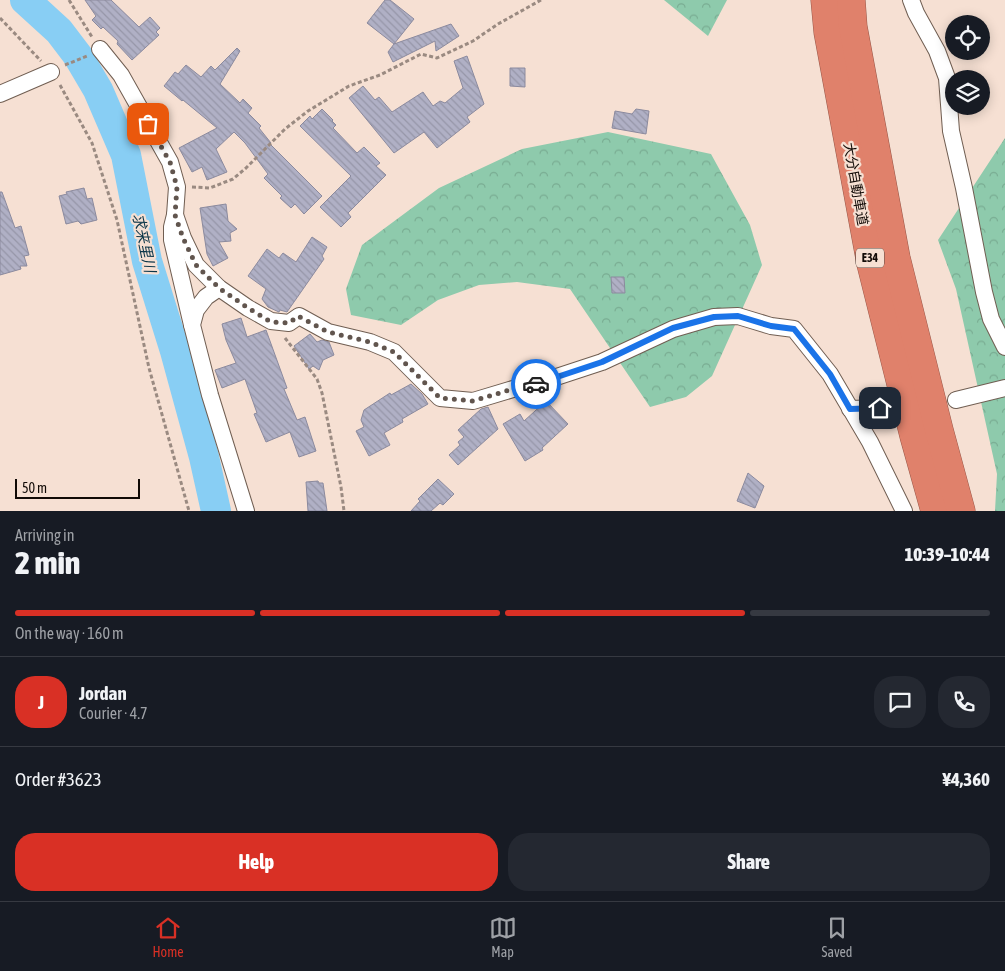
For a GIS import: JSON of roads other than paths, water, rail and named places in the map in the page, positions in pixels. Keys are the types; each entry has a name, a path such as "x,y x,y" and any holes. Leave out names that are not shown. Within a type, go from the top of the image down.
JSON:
{"highway":[{"name":"大分自動車道","path":"824,0 828,32 871,264 935,511"},
{"name":"大分自動車道","path":"851,0 853,27 896,258 961,511"}],"street":[{"path":"911,0 937,51 947,78 951,131 984,292 991,319 1005,347"},
{"path":"96,52 121,75 170,162 177,187 172,240 210,395 246,511"},
{"path":"0,94 51,72"},
{"path":"175,215 183,238 196,265 219,288 271,322 289,323 298,316 328,332 370,342 394,352 440,398 473,401 523,386 529,386 602,362 673,328 714,317 738,316 771,326 794,329 830,374 870,442 904,511"},
{"path":"192,325 196,310 206,297 219,288"},
{"path":"956,400 1005,388"},
{"path":"850,409 880,408"}],"waterway":[{"name":"求来里川","path":"25,0 59,31 78,56 98,90 126,155 147,261 175,351 204,457 216,511"}]}
